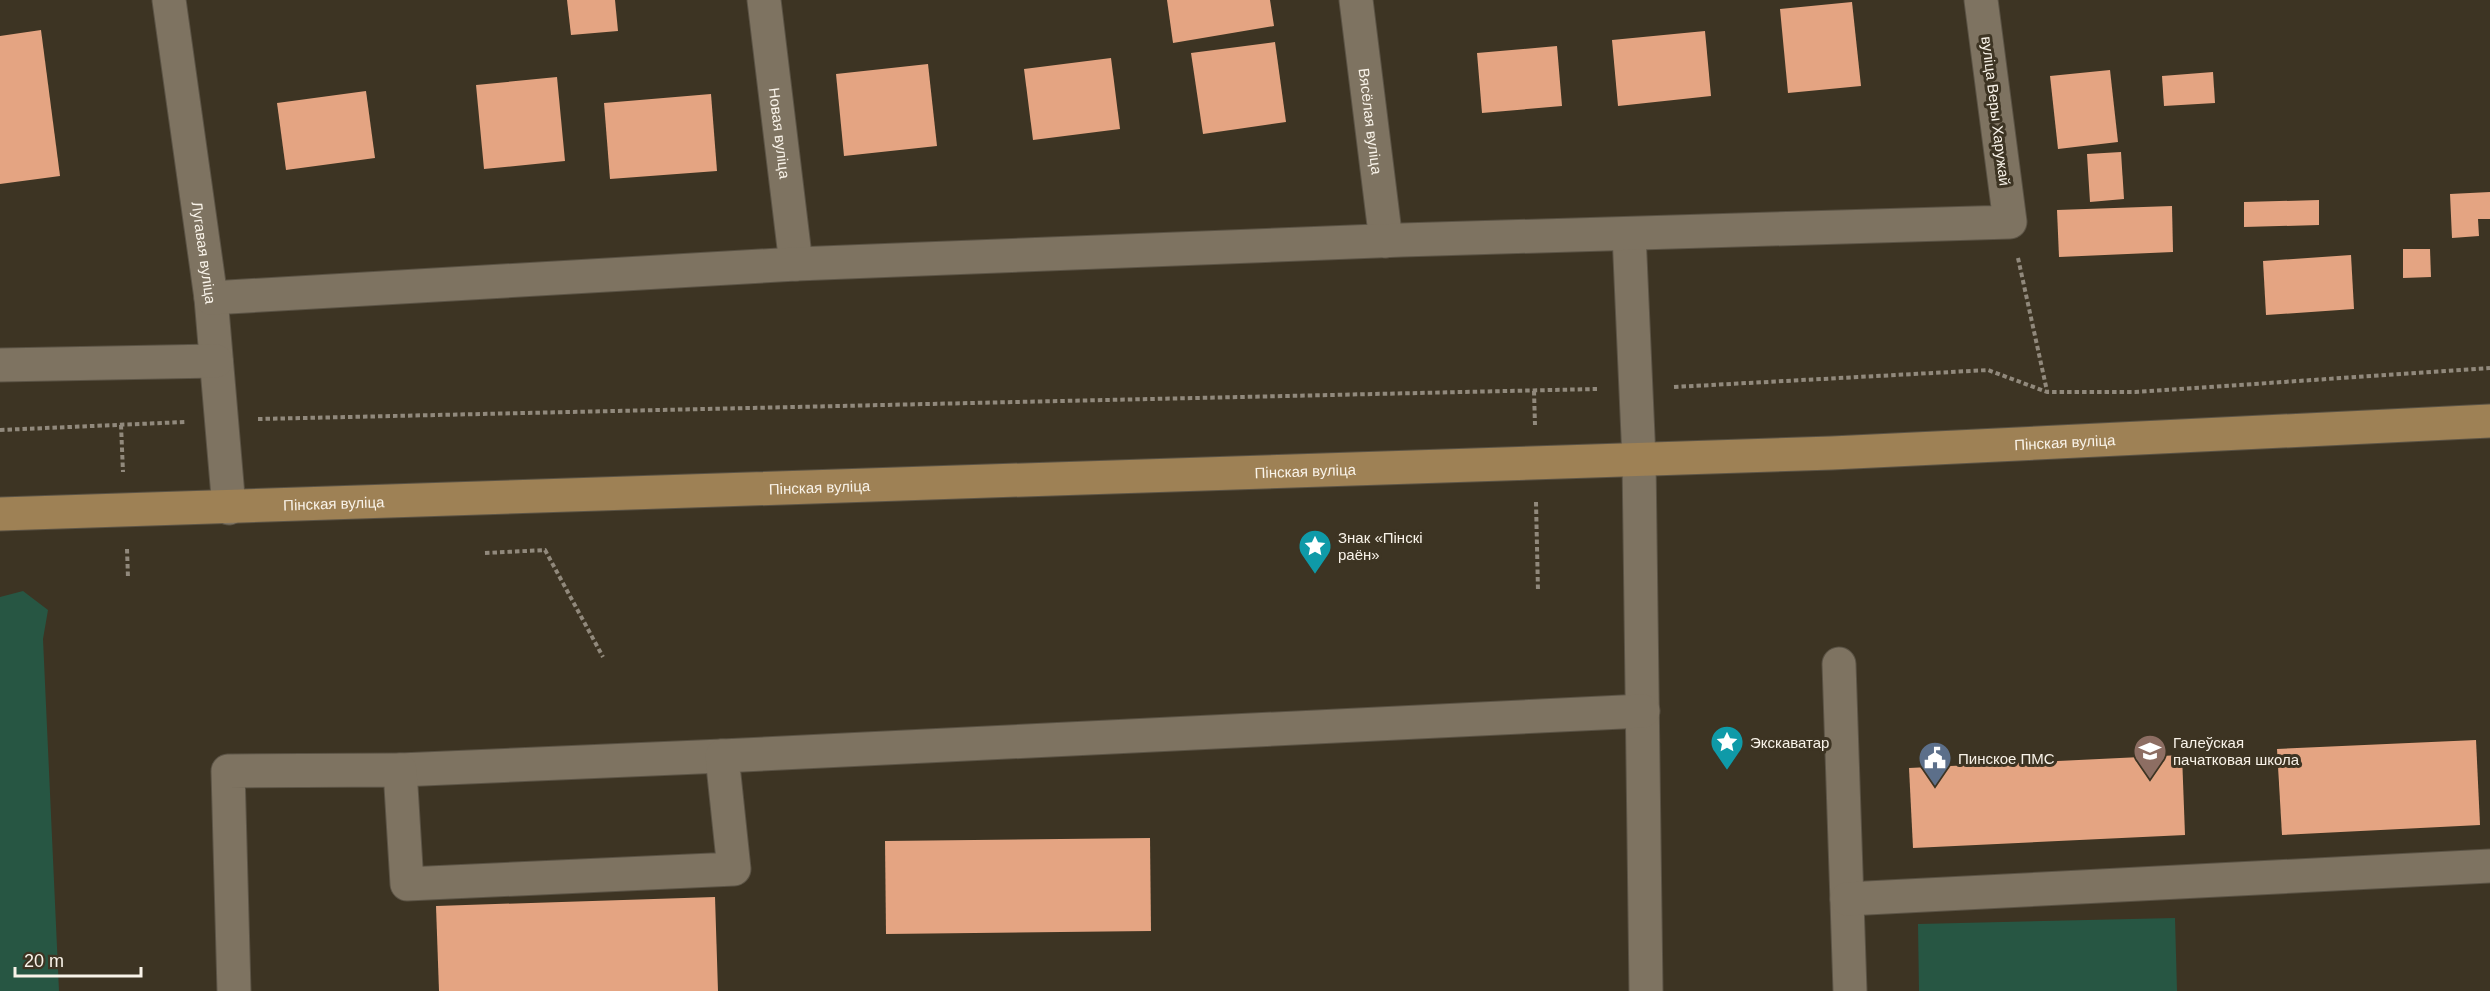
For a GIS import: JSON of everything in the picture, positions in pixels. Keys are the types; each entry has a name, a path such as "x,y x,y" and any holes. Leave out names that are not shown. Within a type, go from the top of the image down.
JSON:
{"main road":[{"name":"Пінская вуліца","path":"0,514 1832,453 2490,421"}],"street":[{"name":"Лугавая вуліца","path":"169,0 211,298 229,508"},
{"name":"Новая вуліца","path":"764,0 796,264"},
{"name":"Вясёлая вуліца","path":"1356,0 1386,241"},
{"name":"вуліца Веры Харужай","path":"1982,0 2010,222"},
{"path":"211,298 796,264 1386,241 2010,222"},
{"path":"1629,234 1639,459 1646,991"},
{"path":"0,364 216,361"},
{"path":"1839,664 1850,991"},
{"path":"234,991 228,771 400,770 1644,711"},
{"path":"400,770 406,884 734,869 722,756"},
{"path":"1847,899 2490,866"}],"path":[{"path":"2010,222 2048,392"},
{"path":"0,430 221,420 1635,388 1988,370 2048,392 2135,392 2490,368"},
{"path":"485,553 545,550 603,657"}],"green space":[{"path":"23,591 48,610 43,639 59,991 0,991 0,597"},
{"path":"2175,918 2177,991 1919,991 1918,924"}],"building":[{"path":"567,0 615,0 618,31 571,35"},
{"path":"1167,0 1270,0 1274,26 1173,43"},
{"path":"1852,2 1861,86 1788,93 1780,9"},
{"path":"41,30 60,176 0,184 0,36"},
{"path":"1705,31 1711,96 1618,106 1612,40"},
{"path":"1275,42 1286,122 1203,134 1191,53"},
{"path":"1557,46 1562,106 1482,113 1477,53"},
{"path":"1111,58 1120,129 1033,140 1024,69"},
{"path":"928,64 937,146 844,156 836,74"},
{"path":"2110,70 2118,142 2058,149 2050,76"},
{"path":"2213,72 2215,103 2164,106 2162,76"},
{"path":"557,77 565,161 484,169 476,85"},
{"path":"366,91 375,158 286,170 277,103"},
{"path":"711,94 717,171 610,179 604,103"},
{"path":"2121,152 2124,199 2090,202 2087,154"},
{"path":"2490,192 2490,219 2478,219 2479,236 2452,238 2450,194"},
{"path":"2319,200 2319,225 2244,227 2244,202"},
{"path":"2172,206 2173,252 2059,257 2057,210"},
{"path":"2403,249 2430,249 2431,277 2403,278"},
{"path":"2351,255 2354,309 2266,315 2263,261"},
{"path":"2476,740 2480,825 2282,835 2277,749"},
{"path":"2182,755 2185,835 1913,848 1909,768"},
{"path":"1150,838 1151,931 886,934 885,841"},
{"path":"715,897 718,991 439,991 436,906"}],"place":[{"name":"Знак «Пінскі раён»","path":"1315,575"},
{"name":"Экскаватар","path":"1727,771"},
{"name":"Галеўская пачатковая школа","path":"2150,780"},
{"name":"Пинское ПМС","path":"1935,787"}]}
